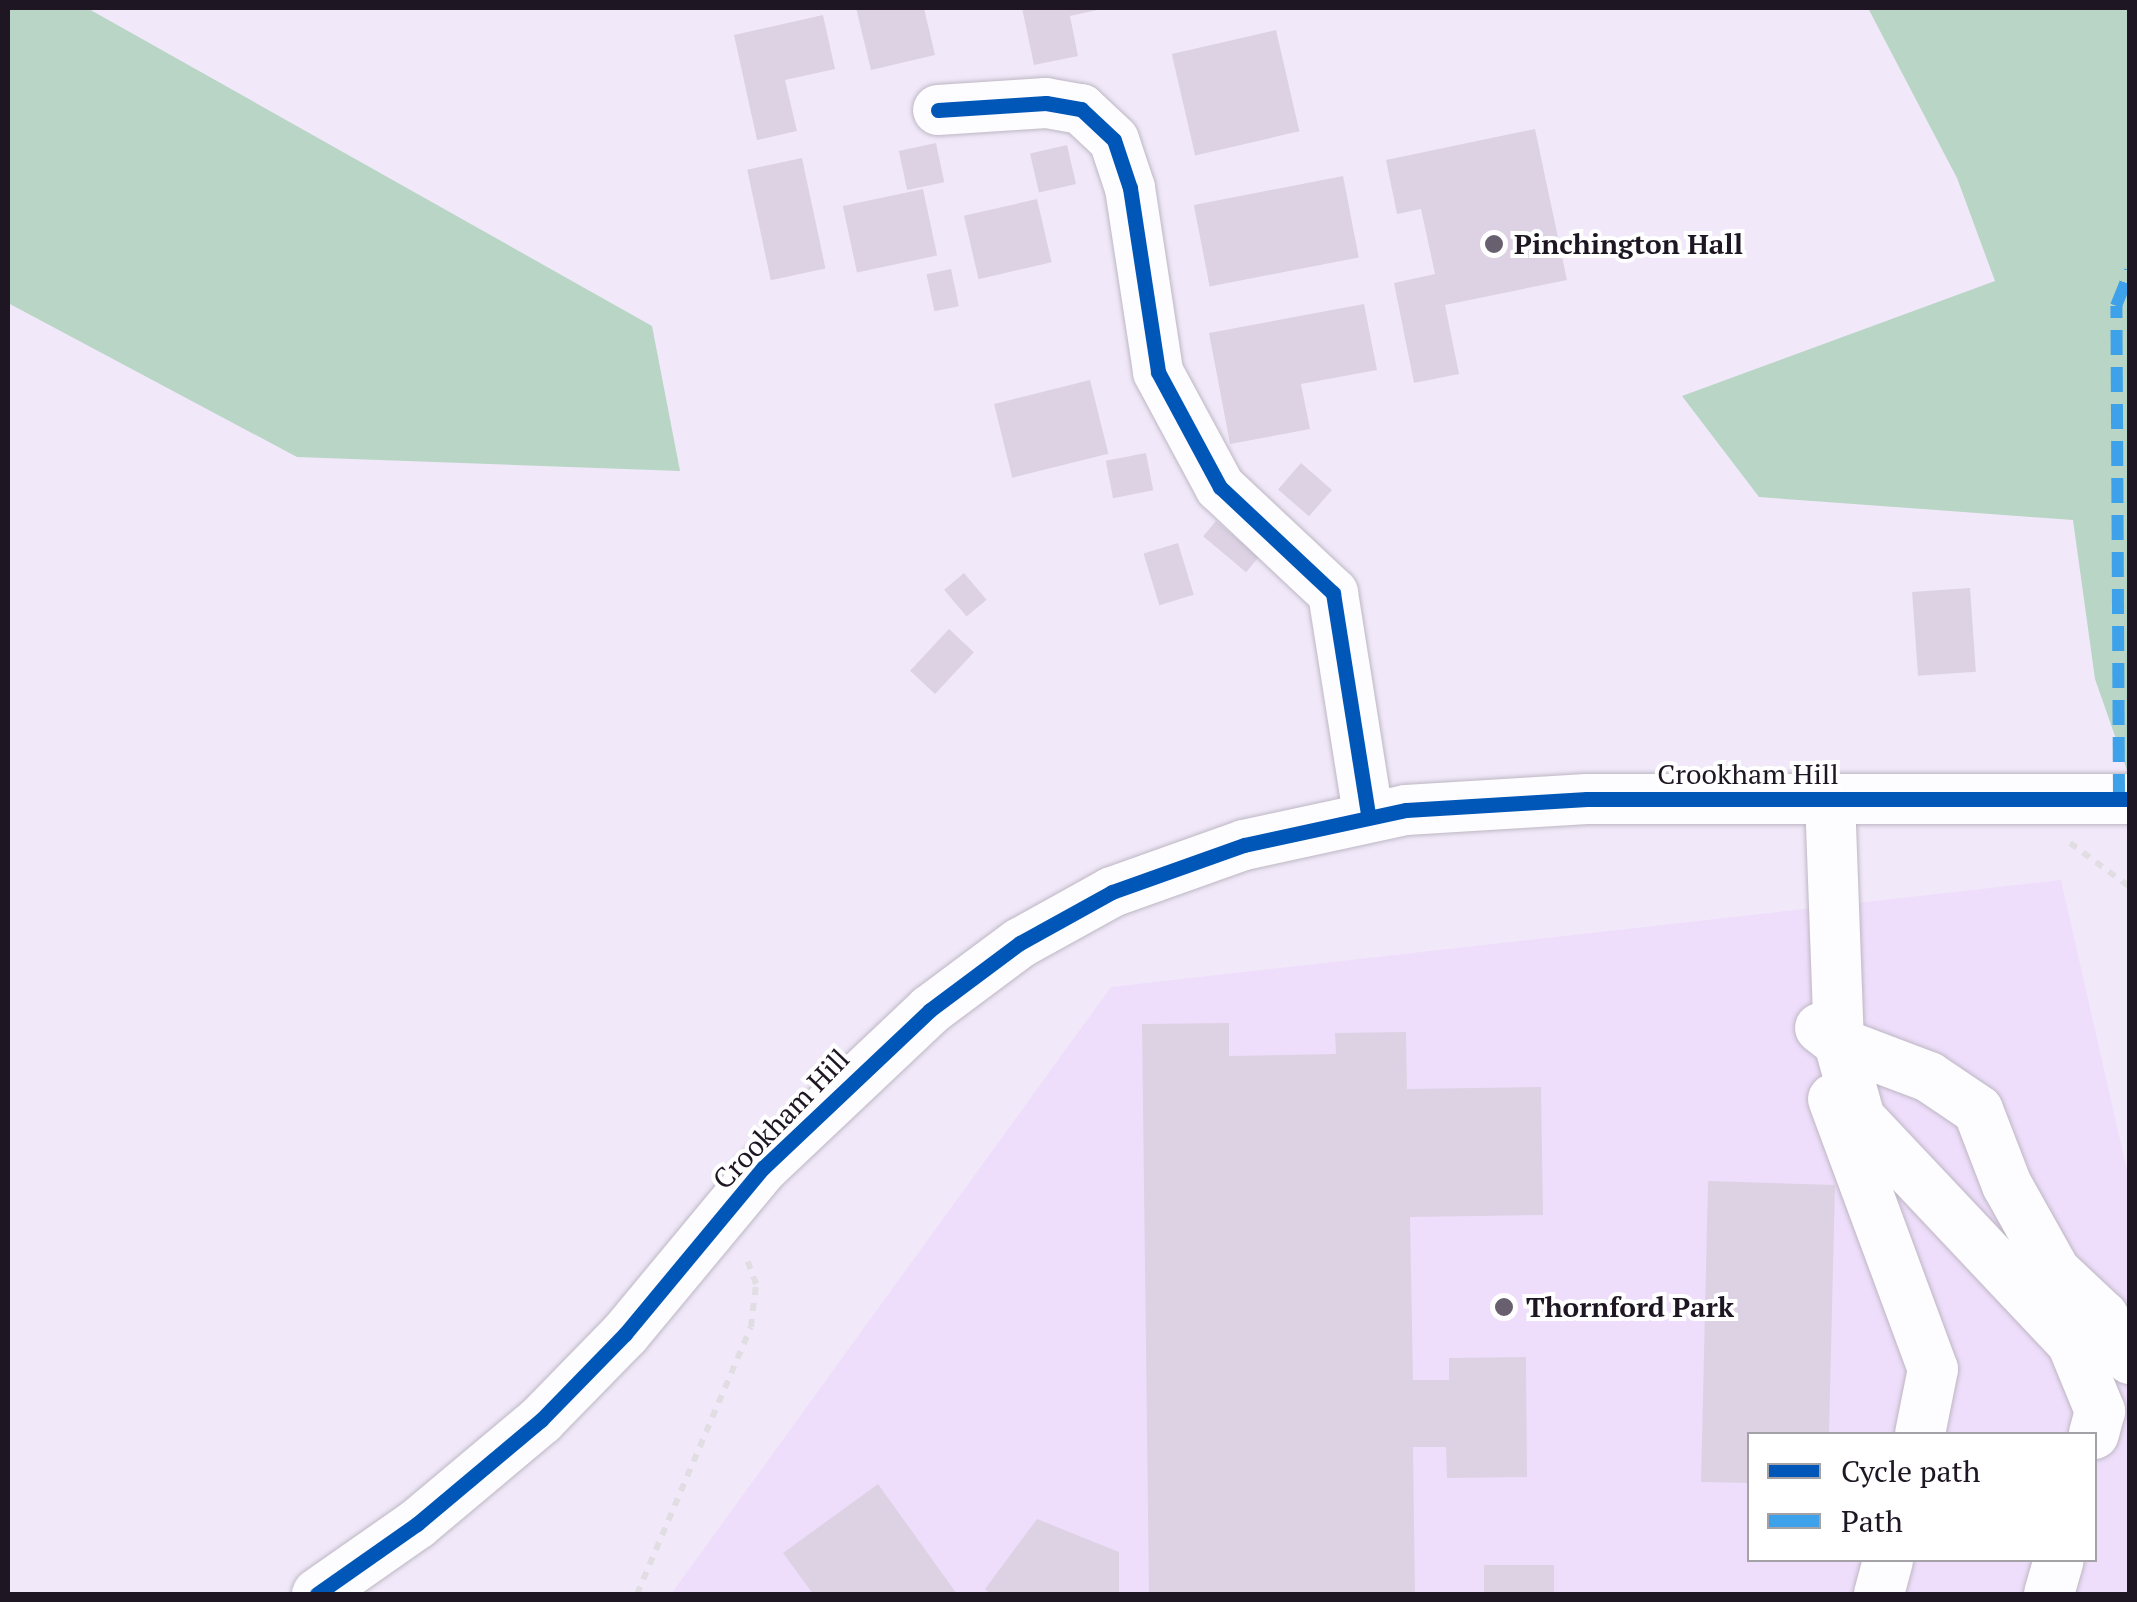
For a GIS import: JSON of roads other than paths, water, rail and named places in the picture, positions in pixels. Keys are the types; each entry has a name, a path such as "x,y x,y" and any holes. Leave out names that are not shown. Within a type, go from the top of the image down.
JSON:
{"street":[{"path":"938,110 1046,103 1100,121 1114,140 1130,188 1158,372 1195,450 1262,531 1333,594 1368,815"},
{"path":"1820,798 1829,1035 1838,1123 1933,1369 1920,1432"},
{"name":"Crookham Hill","path":"318,1594 417,1524 541,1420 625,1334 728,1209 859,1072 1020,943 1112,892 1176,867 1368,815 1586,800 2130,799"},
{"path":"1829,1035 1929,1077 1978,1110 2008,1185 2055,1270 2103,1316 2130,1358"},
{"path":"1829,1035 1860,1118 2072,1343 2100,1411 2095,1432"},
{"path":"1879,1594 1887,1562"},
{"path":"2050,1594 2058,1562"}],"place":[{"name":"Pinchington Hall","path":"1494,244"},
{"name":"Thornford Park","path":"1504,1307"}]}
